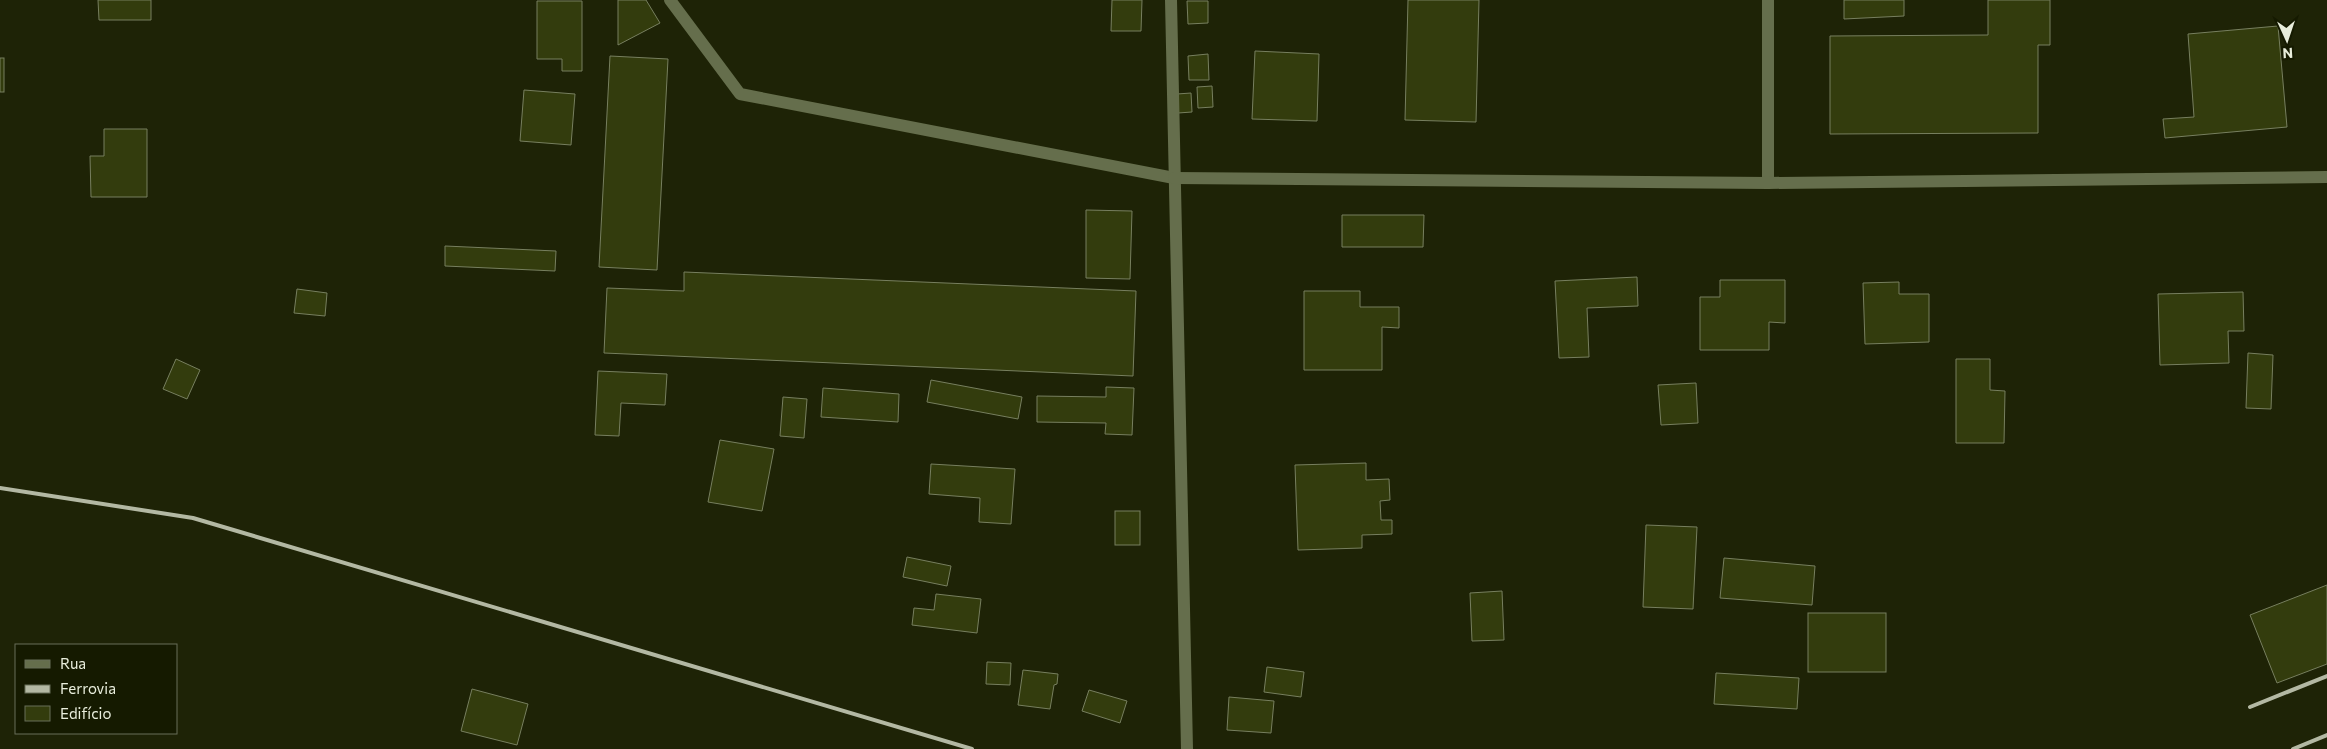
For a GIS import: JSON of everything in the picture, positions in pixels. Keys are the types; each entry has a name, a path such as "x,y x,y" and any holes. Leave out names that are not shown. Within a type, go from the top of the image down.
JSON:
{"street":[{"path":"670,0 740,94 1174,178 1768,182 2327,177"},
{"path":"1171,0 1187,749"},
{"path":"1768,0 1768,182"}],"building":[{"path":"98,0 151,0 151,20 99,20"},
{"path":"618,0 646,0 660,23 618,45"},
{"path":"1112,0 1142,0 1141,31 1111,31"},
{"path":"1408,0 1479,0 1476,122 1405,120"},
{"path":"1844,0 1904,0 1904,16 1844,19"},
{"path":"1988,0 2050,0 2050,45 2038,45 2038,133 1830,134 1830,36 1988,35"},
{"path":"537,1 582,1 582,71 562,71 562,59 537,59"},
{"path":"1187,1 1208,1 1208,23 1188,24"},
{"path":"2278,26 2287,127 2165,138 2163,119 2194,117 2188,34"},
{"path":"1255,51 1319,54 1317,121 1252,119"},
{"path":"1208,54 1209,80 1189,80 1188,56"},
{"path":"610,56 668,59 657,270 599,267"},
{"path":"0,58 4,58 4,92 0,92"},
{"path":"1212,86 1213,107 1198,108 1197,87"},
{"path":"524,90 575,94 571,145 520,141"},
{"path":"1191,93 1192,112 1178,113 1177,94"},
{"path":"104,129 147,129 147,197 91,197 90,156 104,156"},
{"path":"1086,210 1132,211 1130,279 1086,278"},
{"path":"1342,215 1424,215 1423,247 1342,247"},
{"path":"445,246 556,251 555,271 445,266"},
{"path":"684,272 1136,291 1133,376 604,353 607,288 684,291"},
{"path":"1637,277 1638,306 1587,308 1589,357 1559,358 1555,281"},
{"path":"1720,280 1785,280 1785,323 1769,322 1769,350 1700,350 1700,297 1720,297"},
{"path":"1899,282 1899,294 1929,294 1929,342 1865,344 1863,283"},
{"path":"297,289 327,293 325,316 294,313"},
{"path":"1304,291 1360,291 1360,307 1399,307 1399,328 1382,327 1382,370 1304,370"},
{"path":"2243,292 2244,331 2228,331 2229,363 2160,365 2158,294"},
{"path":"2248,353 2273,355 2271,409 2246,408"},
{"path":"176,359 200,370 187,399 163,389"},
{"path":"1956,359 1990,359 1990,390 2005,391 2004,443 1956,443"},
{"path":"598,371 667,374 665,405 621,403 619,436 595,435"},
{"path":"931,380 1022,397 1018,419 927,402"},
{"path":"1696,383 1698,423 1661,425 1658,385"},
{"path":"1106,387 1134,388 1132,435 1105,434 1106,423 1037,422 1037,396 1106,397"},
{"path":"823,388 899,394 898,422 821,417"},
{"path":"783,397 807,399 804,438 780,436"},
{"path":"720,440 774,449 762,511 708,502"},
{"path":"1366,463 1366,480 1389,479 1390,500 1380,501 1381,520 1392,520 1392,534 1362,535 1362,548 1298,550 1295,465"},
{"path":"931,464 1015,469 1011,524 979,522 980,498 929,494"},
{"path":"1115,511 1140,511 1140,545 1115,545"},
{"path":"1646,525 1697,527 1693,609 1643,607"},
{"path":"907,557 951,566 947,586 903,577"},
{"path":"1724,558 1815,566 1812,605 1720,598"},
{"path":"2327,585 2327,664 2277,683 2250,615"},
{"path":"1502,591 1504,640 1472,641 1470,593"},
{"path":"936,594 981,599 977,633 912,625 914,608 934,610"},
{"path":"1808,613 1886,613 1886,672 1808,672"},
{"path":"987,662 1011,663 1010,685 986,684"},
{"path":"1267,667 1304,672 1301,697 1264,692"},
{"path":"1023,670 1058,674 1050,709 1018,705"},
{"path":"1716,673 1799,678 1797,709 1714,704"},
{"path":"472,689 528,704 517,745 461,731"},
{"path":"1089,690 1127,701 1120,723 1082,711"},
{"path":"1229,697 1274,701 1271,733 1227,730"}],"railway":[{"path":"0,488 193,518 972,749"},
{"path":"2250,707 2327,676"},
{"path":"2293,749 2327,735"}]}
